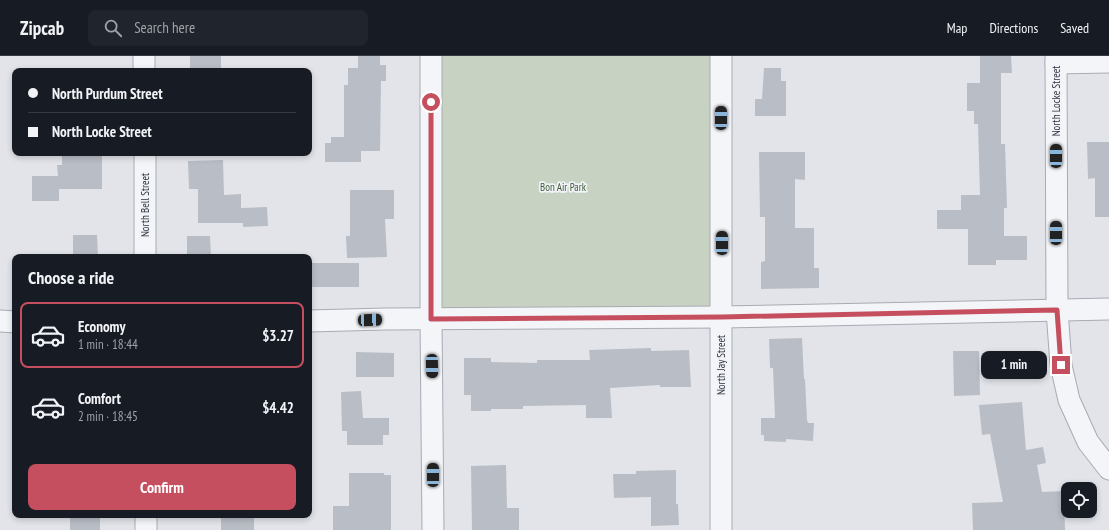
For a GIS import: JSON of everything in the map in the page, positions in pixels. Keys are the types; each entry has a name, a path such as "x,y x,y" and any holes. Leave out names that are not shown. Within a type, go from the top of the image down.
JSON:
{"street":[{"path":"144,56 144,68"},
{"path":"431,56 433,530"},
{"name":"North Jay Street","path":"721,56 721,530"},
{"path":"1056,60 1109,62"},
{"name":"North Locke Street","path":"1056,60 1057,310 1061,365 1069,400 1088,442 1109,469"},
{"name":"North Bell Street","path":"145,156 145,254"},
{"path":"312,321 722,317 1109,309"},
{"path":"0,321 12,322"},
{"path":"146,518 146,530"}],"green space":[{"name":"Bon Air Park","path":"431,56 721,56 722,317 431,319"}],"building":[{"path":"190,56 221,56 221,68 190,68"},
{"path":"358,56 380,56 380,65 386,65 386,81 381,81 380,151 361,151 361,162 325,162 325,143 331,143 331,137 344,137 344,85 348,85 348,68 358,68"},
{"path":"980,56 1011,56 1012,73 1001,73 1001,144 1005,144 1007,208 1004,208 1004,236 1027,236 1027,260 996,260 996,265 968,265 968,229 937,229 937,210 961,210 961,195 980,195 978,124 974,124 974,111 967,111 967,83 980,83"},
{"path":"764,68 781,68 781,81 786,81 786,116 755,116 755,99 762,99"},
{"path":"1087,142 1109,142 1109,217 1095,217 1095,178 1088,179"},
{"path":"759,152 805,152 805,180 795,179 795,228 814,228 814,268 819,268 819,288 761,289 761,262 765,261 765,217 760,217"},
{"path":"62,156 102,156 102,189 59,189 59,201 32,201 32,176 58,176 57,165 62,165"},
{"path":"223,160 224,195 241,194 241,208 267,207 268,226 243,227 243,223 198,223 198,189 189,189 188,161"},
{"path":"350,190 394,190 394,219 385,219 387,257 347,258 346,236 350,236"},
{"path":"73,235 97,235 98,254 73,254"},
{"path":"187,236 210,236 211,254 187,254"},
{"path":"312,263 359,263 359,287 312,287"},
{"path":"802,338 807,420 808,423 814,423 813,441 786,439 786,442 764,441 764,435 761,435 761,418 775,418 773,368 770,368 769,339"},
{"path":"651,348 651,351 689,350 691,387 660,387 660,385 610,388 612,418 586,418 586,405 523,406 523,409 491,409 491,411 471,411 471,395 464,395 464,358 491,358 491,362 537,363 537,360 590,360 589,350"},
{"path":"953,351 979,351 980,395 954,396"},
{"path":"356,352 394,353 394,377 356,377"},
{"path":"361,391 363,418 389,418 389,435 383,435 383,445 347,445 347,431 342,431 341,392"},
{"path":"1022,402 1026,450 1043,447 1046,463 1037,465 1042,492 1061,491 1061,518 1065,518 1065,530 973,530 972,503 1003,502 990,434 982,435 979,405"},
{"path":"506,465 507,508 519,508 519,530 472,530 471,466"},
{"path":"676,470 676,504 678,504 679,525 651,526 651,497 614,498 613,474 636,474 636,471"},
{"path":"349,473 384,473 384,475 391,475 391,530 333,530 333,506 349,506"},
{"path":"70,518 100,518 100,530 70,530"},
{"path":"221,518 254,518 254,530 221,530"}],"route":[{"path":"431,102 431,319 722,317 1057,310 1061,365"}]}
